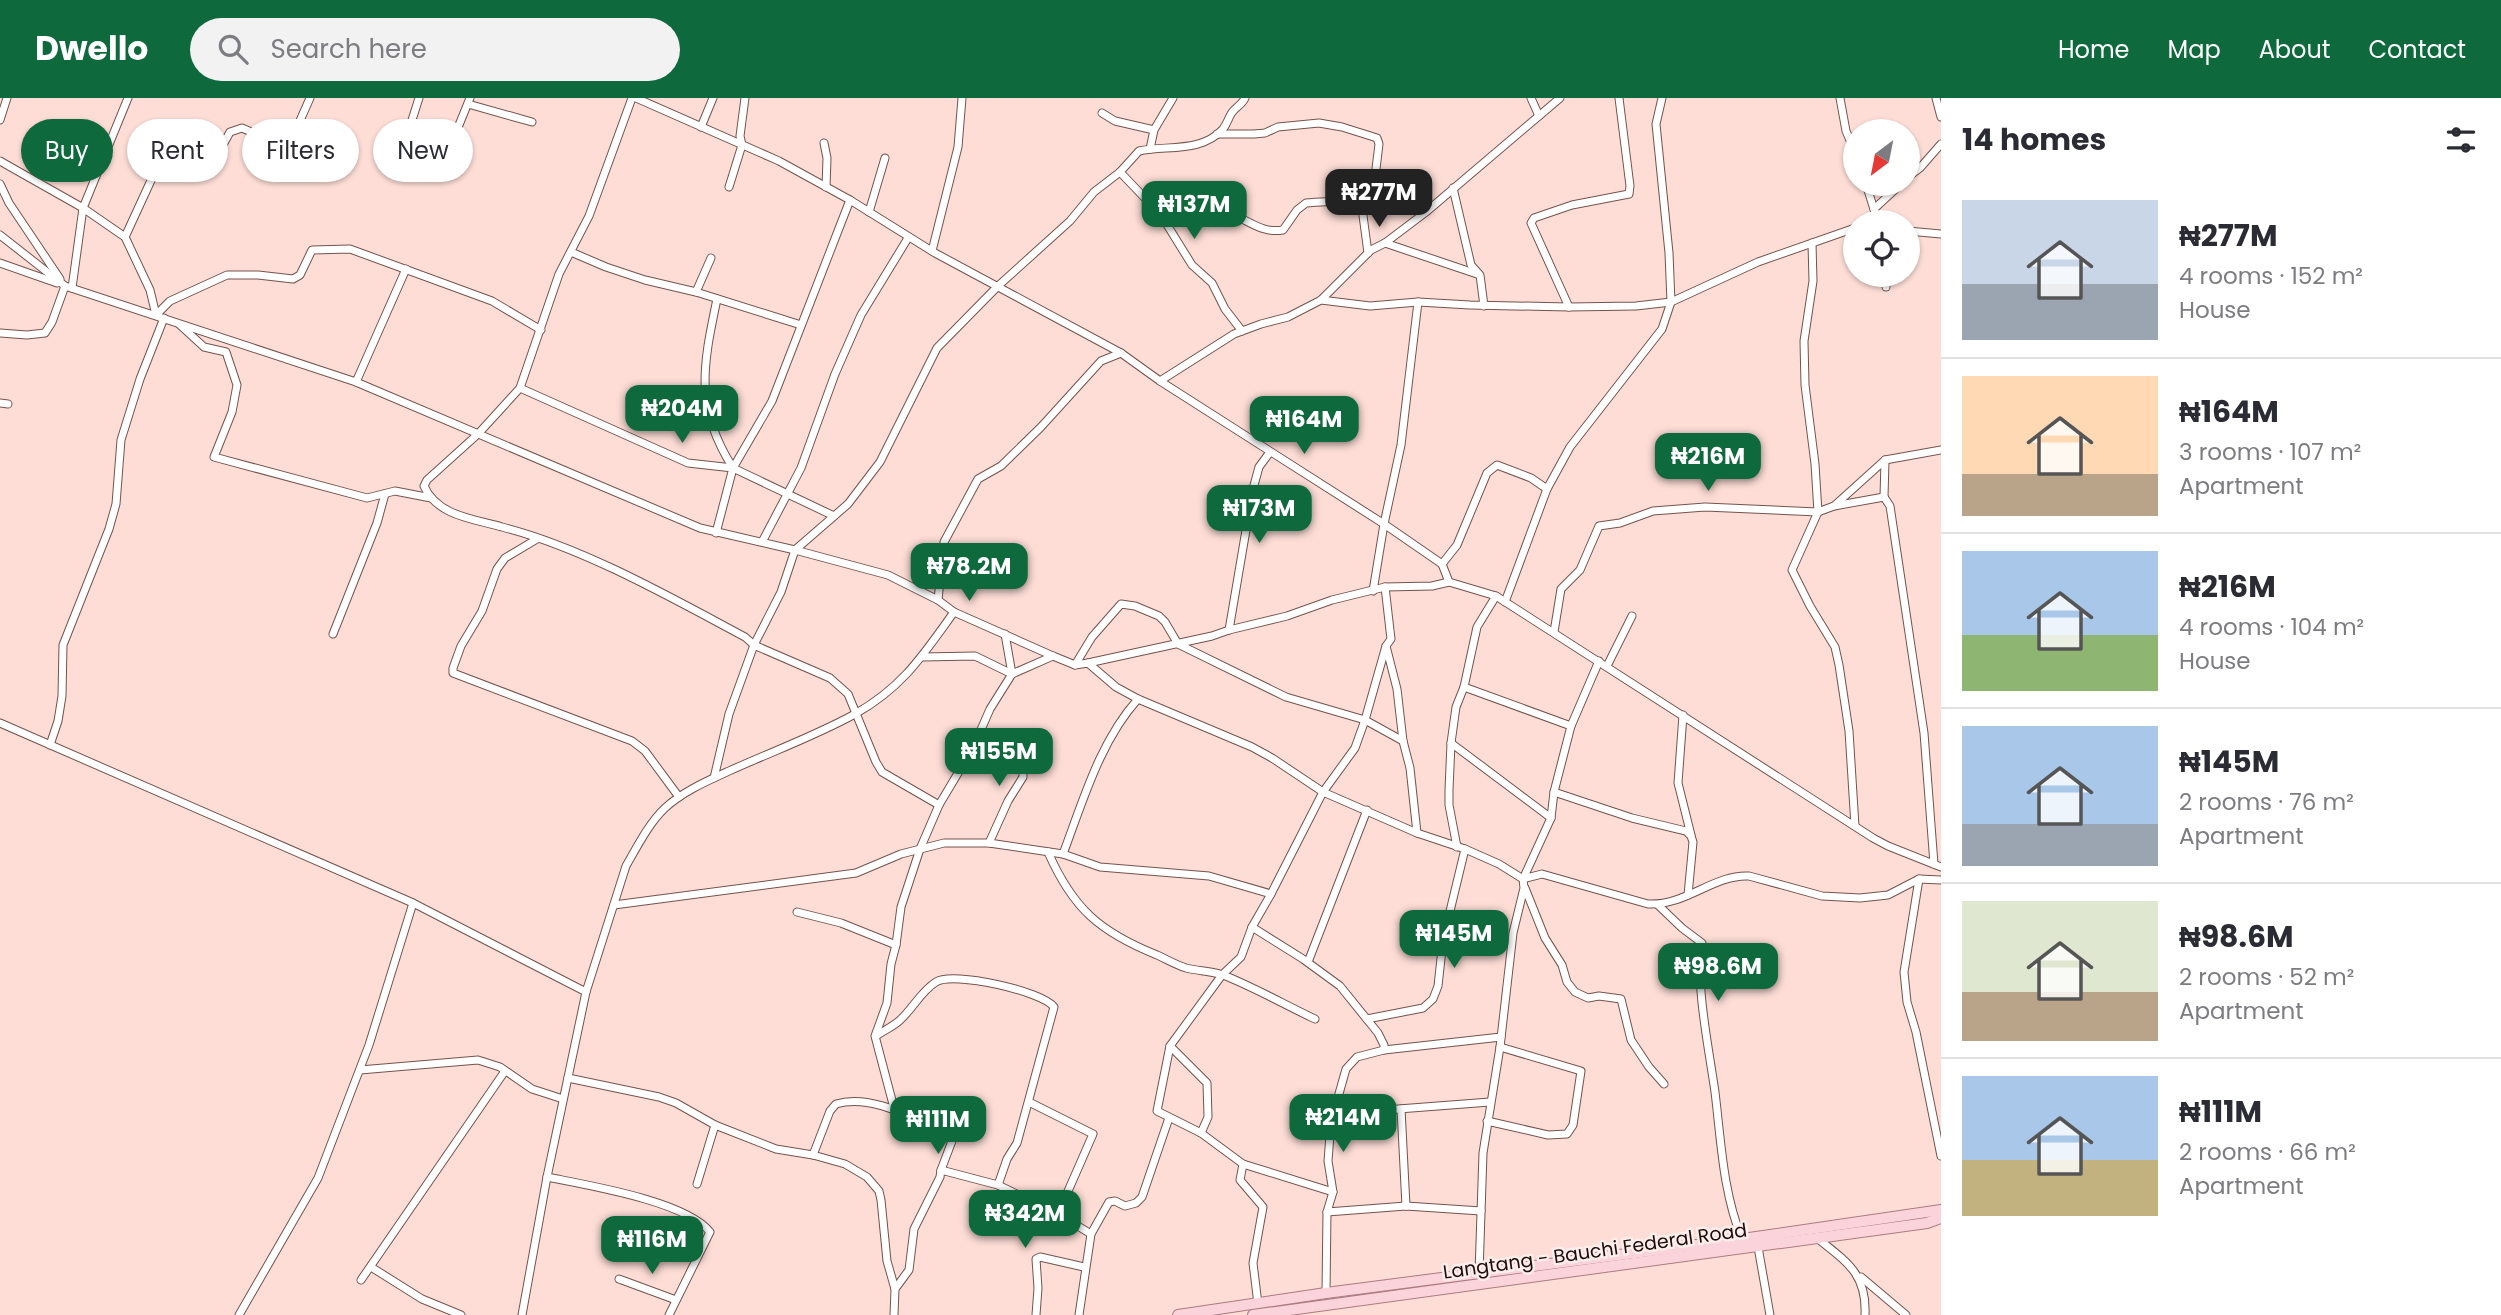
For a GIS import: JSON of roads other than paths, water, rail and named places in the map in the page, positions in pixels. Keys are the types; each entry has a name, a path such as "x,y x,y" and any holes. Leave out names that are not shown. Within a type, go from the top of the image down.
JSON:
{"main road":[{"path":"1178,1315 1941,1210"},
{"name":"Langtang - Bauchi Federal Road","path":"1253,1315 1758,1247 1927,1223 1941,1218"}],"street":[{"path":"0,120 7,98"},
{"path":"0,333 45,333 52,321 68,287 83,208 128,98"},
{"path":"125,237 159,163 168,135 210,153 219,152 230,132 242,128 286,147 310,98"},
{"path":"419,98 400,161 401,165 427,176 439,174 469,101 531,122"},
{"path":"939,805 882,772 848,694 830,678 754,645 745,637 683,604 577,554 441,507 424,486 427,480 478,434 520,388 559,274 595,200 634,98 647,101 779,161 850,200 908,238 1121,354 1442,564 1449,582"},
{"path":"701,127 713,98"},
{"path":"729,187 742,145 740,136 745,98"},
{"path":"932,251 958,147 962,98"},
{"path":"1150,149 1154,130 1173,98"},
{"path":"714,778 729,714 754,645 780,592 796,550 848,504 880,462 937,348 1139,151 1187,148 1206,142 1225,127 1231,112 1244,102 1245,98"},
{"path":"1531,98 1539,116"},
{"path":"1160,382 1212,346 1242,331 1289,317 1321,300 1368,253 1426,212 1560,98"},
{"path":"1569,307 1531,223 1534,218 1572,205 1629,194 1619,98"},
{"path":"1505,602 1547,489 1570,447 1662,329 1671,302 1669,253 1656,124 1661,98"},
{"path":"1840,98 1844,119"},
{"path":"1936,98 1941,117"},
{"path":"1102,113 1115,121 1154,130"},
{"path":"1217,135 1265,133 1278,127 1319,123 1377,138 1379,144 1375,177 1362,208 1368,253"},
{"path":"824,143 827,158 826,187"},
{"path":"1920,168 1941,144"},
{"path":"869,212 885,158"},
{"path":"0,161 83,208 125,237 160,316"},
{"path":"1120,172 1161,215 1192,265 1212,283 1225,309 1242,331"},
{"path":"0,184 9,203 68,287"},
{"path":"1453,188 1471,265 1480,275 1484,306"},
{"path":"1870,196 1874,209 1888,196"},
{"path":"716,533 733,468 772,401 850,200"},
{"path":"1161,215 1228,214 1257,228 1275,232 1283,230 1306,202 1346,202 1362,208"},
{"path":"1321,300 1370,306 1418,302 1569,307 1636,306 1671,302 1758,262 1843,232"},
{"path":"1920,232 1941,234"},
{"path":"0,234 68,287"},
{"path":"762,542 801,468 835,374 861,315 908,238"},
{"path":"1385,243 1480,275"},
{"path":"1812,243 1813,281 1804,341 1805,385 1818,512 1792,570 1835,647 1849,731 1854,826"},
{"path":"50,745 62,696 63,645 109,529 116,504 121,440 160,316 170,301 227,275 293,279 300,275 312,250 351,249 492,301 541,330"},
{"path":"571,252 645,280 696,292 801,325"},
{"path":"696,292 711,258"},
{"path":"0,263 356,382 716,533 796,550 888,575 937,600 954,612 1075,665 1178,645 1385,587 1432,586 1449,582 1496,596 1854,826 1888,846 1937,865 1922,720 1890,506 1884,497 1885,460"},
{"path":"356,382 405,269"},
{"path":"717,299 704,365 704,394 720,447 733,468"},
{"path":"1373,591 1401,445 1418,302"},
{"path":"177,322 204,347 226,352 237,385 232,412 214,457 367,498 395,491 433,499"},
{"path":"937,600 944,542 978,480 1001,466 1041,428 1101,361 1121,354"},
{"path":"520,388 688,463 733,468 834,516"},
{"path":"1834,506 1885,460 1941,450"},
{"path":"1229,629 1253,489 1259,467 1270,452"},
{"path":"1442,564 1457,545 1487,474 1497,465 1531,478 1547,489"},
{"path":"333,634 377,523 385,495"},
{"path":"1554,632 1561,589 1580,570 1599,526 1620,523 1653,511 1705,507 1818,512 1834,506 1884,497"},
{"path":"537,539 505,558 497,569 482,611 461,646 453,673 632,741 645,751 679,797"},
{"path":"1333,1192 1244,1164 1201,1133 1157,1111 1170,1046 1222,975 1241,957 1252,927 1323,792 1355,748 1386,646 1391,639 1385,587"},
{"path":"1367,1019 1423,1008 1433,999 1438,986 1461,848 1449,805 1451,743 1456,707 1464,687 1477,627 1496,596"},
{"path":"1075,665 1092,636 1121,604 1135,606 1159,616 1178,645 1286,696 1365,720 1403,741"},
{"path":"522,1315 547,1177 586,992 626,866 635,850 663,810 679,797 714,778 856,713 894,686 916,666 954,612"},
{"path":"1607,666 1632,616"},
{"path":"1005,635 1012,674"},
{"path":"1386,646 1410,768 1417,833"},
{"path":"922,657 975,656 1012,674"},
{"path":"894,1108 875,1036 887,1003 901,907 920,849 939,805 973,748 990,709 1012,674 1053,656"},
{"path":"1479,1273 1487,1121 1500,1047 1513,933 1524,883 1552,818 1554,792 1571,726 1599,661"},
{"path":"1088,663 1116,687 1252,747 1323,792 1507,868 1524,883 1545,938 1562,965 1567,982 1575,992 1588,998 1599,996 1620,999 1631,1040 1664,1084"},
{"path":"1464,687 1571,726"},
{"path":"1063,854 1086,792 1110,739 1122,716 1138,699"},
{"path":"1683,715 1678,783 1691,836 1692,858 1688,895"},
{"path":"0,723 413,903 586,992"},
{"path":"1451,743 1552,818"},
{"path":"973,748 1023,768 1023,777 1008,801 989,843"},
{"path":"1554,792 1632,818 1686,831 1691,836"},
{"path":"1308,962 1367,810"},
{"path":"614,905 856,873 901,854 944,843 989,843 1063,854 1100,867 1209,876 1271,894"},
{"path":"1048,852 1057,873 1073,897 1095,923 1107,932 1185,967 1222,975 1315,1019"},
{"path":"1524,883 1542,874 1658,905 1727,877 1737,876 1749,876 1822,896 1860,898 1888,895 1919,879 1941,880"},
{"path":"1919,879 1904,972 1907,1002 1916,1032 1941,1156"},
{"path":"239,1315 312,1191 360,1070 413,903"},
{"path":"1658,905 1702,943 1699,962 1731,1212 1742,1239"},
{"path":"797,912 841,923 896,945"},
{"path":"1252,927 1308,962 1340,986 1383,1041 1384,1050"},
{"path":"875,1036 898,1022 935,982 947,977 1018,990 1049,1000 1054,1007 1041,1046 1029,1102 1017,1143 1007,1159 999,1185"},
{"path":"1326,1293 1327,1212 1333,1192 1328,1161 1333,1114 1346,1069 1357,1056 1384,1050 1501,1037"},
{"path":"1170,1046 1207,1083 1208,1117 1201,1133"},
{"path":"1487,1121 1548,1135 1567,1134 1573,1125 1581,1071 1500,1047"},
{"path":"360,1070 478,1060 500,1067 532,1089 563,1099"},
{"path":"361,1280 505,1071"},
{"path":"568,1078 659,1097 676,1103 715,1125 776,1149 845,1164 867,1177 878,1191 887,1261 895,1289 894,1315"},
{"path":"813,1155 830,1111 836,1104 853,1101 894,1108 948,1133 951,1137 940,1177 914,1229 909,1270 895,1289"},
{"path":"1029,1102 1093,1133 1058,1214"},
{"path":"1333,1114 1490,1102"},
{"path":"1401,1109 1406,1206"},
{"path":"1079,1315 1091,1234 1109,1202 1115,1201 1125,1206 1136,1203 1142,1196 1169,1118"},
{"path":"697,1184 715,1125"},
{"path":"1244,1164 1240,1180 1263,1207 1253,1264 1258,1304"},
{"path":"941,1170 999,1185 1058,1214 1091,1234"},
{"path":"547,1177 618,1191 654,1202 702,1222 710,1231 670,1315"},
{"path":"1327,1212 1406,1206 1481,1211"},
{"path":"1817,1238 1906,1315"},
{"path":"1758,1247 1770,1315"},
{"path":"1036,1315 1036,1259 1040,1257 1084,1267"},
{"path":"371,1267 422,1299 461,1315"},
{"path":"1851,1268 1863,1285 1866,1296 1865,1315"},
{"path":"619,1279 677,1300"}]}
